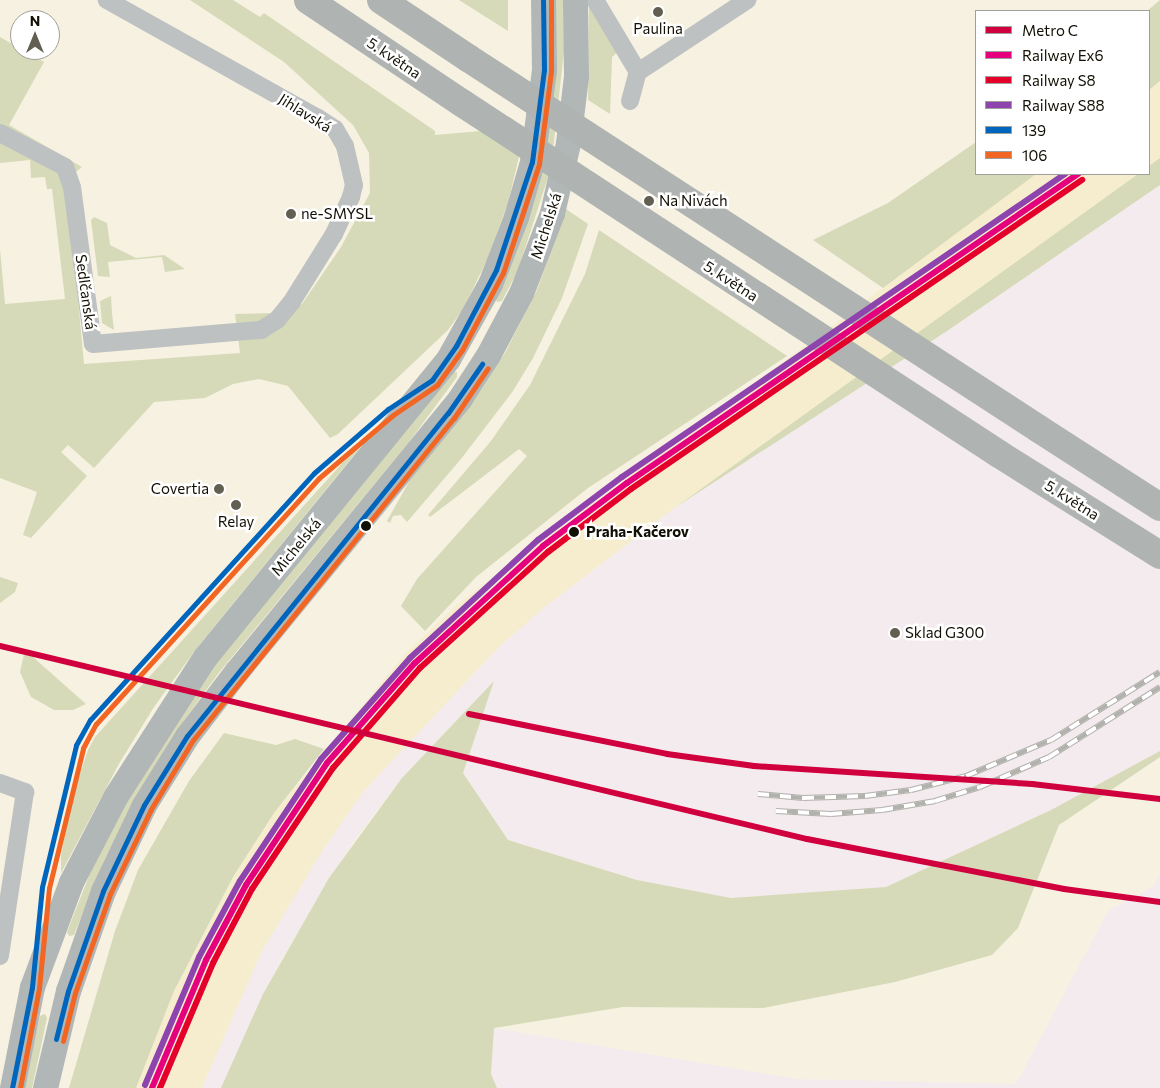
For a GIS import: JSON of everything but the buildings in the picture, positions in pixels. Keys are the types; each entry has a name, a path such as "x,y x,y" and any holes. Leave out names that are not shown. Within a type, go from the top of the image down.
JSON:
{"highway":[{"name":"5. května","path":"308,0 462,103 999,454 1160,555"},
{"path":"381,0 1160,507"}],"main road":[{"name":"Michelská","path":"12,1088 32,987 71,882 115,797 205,657 448,359 490,284 516,217 532,162 544,70 543,0"},
{"name":"Michelská","path":"45,1088 68,991 80,955 103,891 144,805 187,736 250,653 448,413 488,355 521,293 552,213 568,143 576,76 575,0"}],"street":[{"name":"Jihlavská","path":"107,0 318,118 334,129 345,146 354,185 351,196 334,234 291,304"},
{"path":"595,0 638,72"},
{"path":"630,101 638,72 747,0"},
{"name":"Sedlčanská","path":"0,133 65,167 72,187 93,344 261,330 277,320 291,304"},
{"path":"0,783 25,792 0,956"}],"shaded area":[{"path":"1160,81 1160,158 1150,165 1150,89"},
{"path":"1035,175 1137,175 676,507 545,607 498,648 364,791 323,850 262,951 202,1088 136,1088 174,991 233,877 274,813 405,654 459,603"},
{"path":"1160,185 1160,751 1051,810 886,887 731,898 637,880 508,840 463,773 493,682 402,778 355,839 282,958 221,1088 202,1088 262,951 323,850 364,791 498,648 545,607 676,507 947,331"},
{"path":"1160,873 1160,1088 497,1088 491,1074 494,1028 796,1079 1016,1084 1108,911 1154,886"}],"green space":[{"path":"190,0 233,0 260,17 264,13 435,131 435,135 526,127 508,203 487,260 463,309 448,330 338,434 330,438 288,386 259,379 233,384 205,398 154,402 94,468 68,445 61,452 87,476 31,538 23,535 37,492 0,478 0,249 5,304 65,299 52,189 47,189 45,177 31,178 30,160 0,163 0,37 10,43 10,60 40,60 44,62 9,125 82,167 67,179 84,364 240,353 235,314 272,313 302,304 341,247 370,193 369,153 353,125 284,62"},
{"path":"459,0 508,0 508,31"},
{"path":"555,0 563,0 564,51 551,168 518,270 502,301 497,302 494,296 515,255 528,219 556,50"},
{"path":"1160,0 1160,81 1150,89 1150,10 1148,10"},
{"path":"589,4 619,51 612,57 610,114 588,100"},
{"path":"975,143 975,175 1035,175 883,288 813,240 888,203"},
{"path":"1160,158 1160,185 947,331 676,507 1137,175 1150,175 1150,165"},
{"path":"566,209 588,224 562,298 533,358 513,391 461,459 407,522 401,515 393,516 390,523 387,521 410,480 481,390 506,351 537,290"},
{"path":"94,217 107,223 110,245 136,258 164,255 185,269 165,272 162,257 108,262 110,277 98,276 91,220"},
{"path":"599,230 787,356 588,488 476,577 425,631 401,606 417,579 527,456 519,449 430,517 428,515 491,441 530,385 585,274"},
{"path":"111,296 114,330 102,323 100,301"},
{"path":"453,372 457,372 457,377 409,442 218,674 185,719 106,857 74,935 69,936 67,932 98,853 136,781 211,668"},
{"path":"364,439 367,439 196,649 154,707 120,762 61,873 61,855 73,795 88,750 95,737"},
{"path":"0,577 18,583 15,592 0,603"},
{"path":"25,650 86,704 73,710 54,710 31,697 20,672"},
{"path":"494,681 463,773 508,840 637,880 731,898 886,887 1051,810 1160,751 1160,757 1059,825 1018,928 992,955 895,982 763,1008 623,1007 494,1028 491,1074 497,1088 221,1088 263,994 329,878 402,778"},
{"path":"224,733 276,745 295,739 324,749 274,813 233,877 174,991 136,1088 69,1088 115,931 138,870 189,781"},
{"path":"45,1014 47,1018 32,1088 23,1088 40,1016"}],"railway":[{"path":"758,794 803,798 865,796 911,790 966,776 1051,740 1160,672"},
{"path":"776,811 831,814 882,810 935,801 980,787 1049,757 1160,687"}],"metro line":[{"name":"C","path":"0,646 807,839 1064,889 1160,902"},
{"name":"C","path":"469,714 667,754 754,766 1032,784 1160,799"}],"rail line":[{"name":"S88","path":"145,1085 199,957 240,881 321,759 410,658 538,540 622,477 1064,175"},
{"name":"Ex6","path":"152,1088 206,960 246,885 327,763 415,663 543,546 627,483 1077,175"},
{"name":"S8","path":"160,1088 213,963 252,889 333,768 420,668 548,552 631,489 1082,180"}],"transit line":[{"name":"139","path":"12,1088 32,987 42,887 76,745 90,720 314,473 388,409 432,380 456,346 496,270 532,162 544,70 543,0"},
{"name":"106","path":"20,1088 39,988 49,888 83,748 96,724 319,478 393,415 437,385 462,350 503,273 539,164 551,71 551,0"},
{"name":"139","path":"56,1039 68,991 103,891 144,805 187,736 448,413 482,364"},
{"name":"106","path":"63,1041 75,993 110,894 151,809 193,740 454,418 488,368"}],"place":[{"name":"Paulina","path":"658,12"},
{"name":"Na Nivách","path":"649,201"},
{"name":"ne-SMYSL","path":"291,214"},
{"name":"Covertia","path":"219,489"},
{"name":"Relay","path":"236,505"},
{"name":"Praha-Kačerov","path":"574,532"},
{"name":"Sklad G300","path":"895,633"}]}
